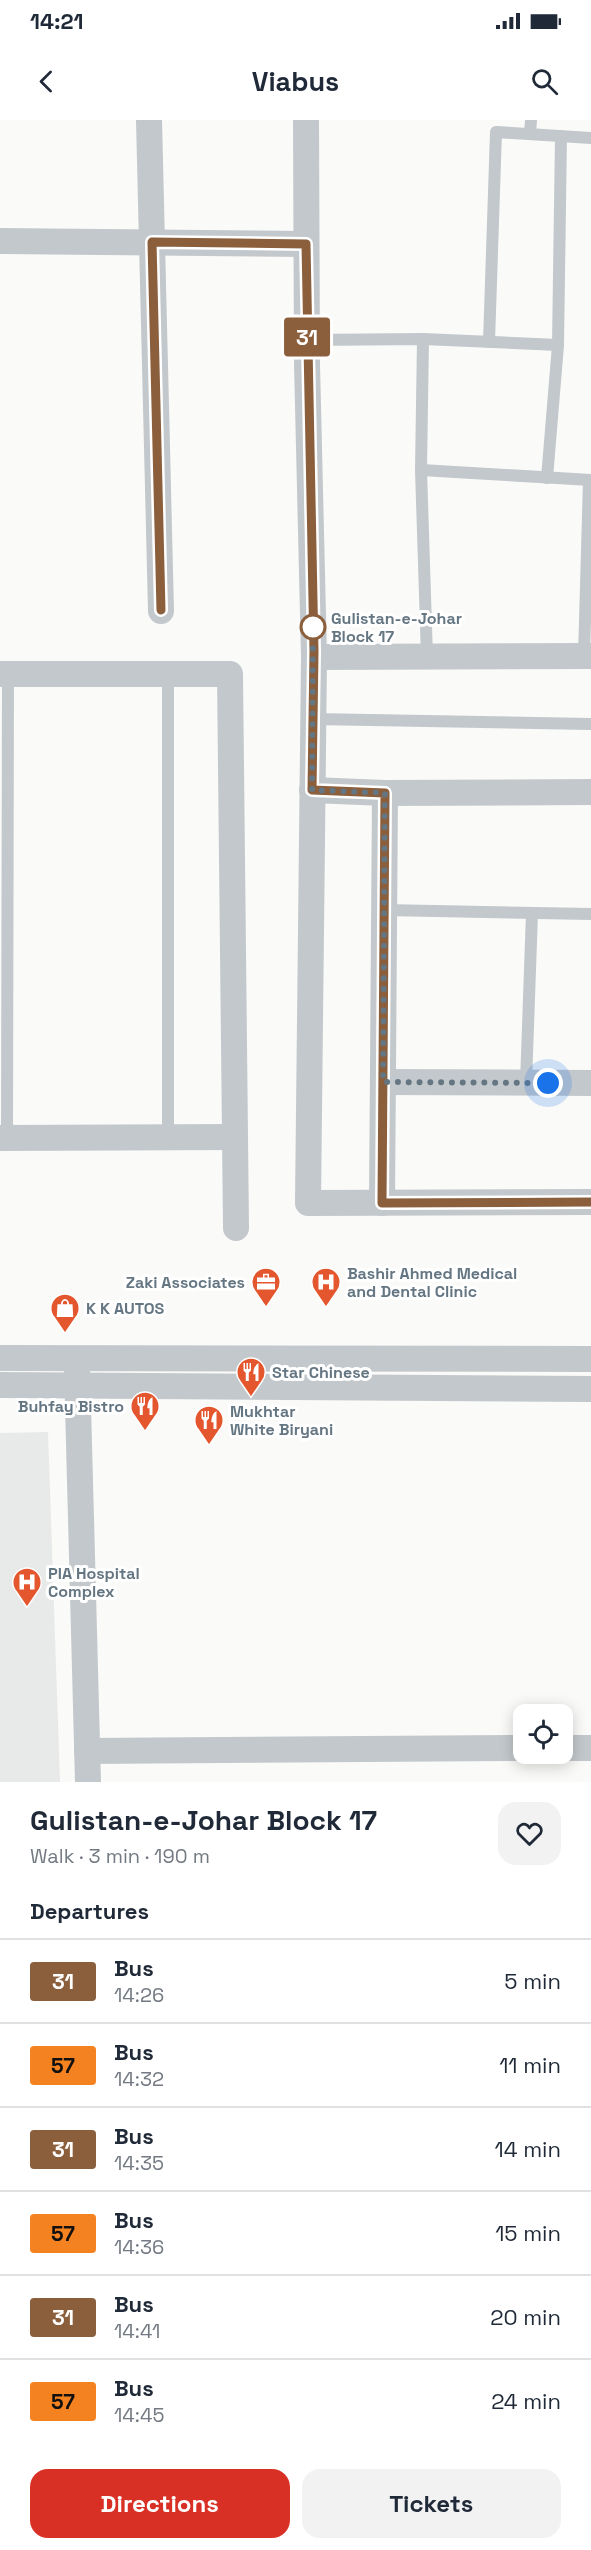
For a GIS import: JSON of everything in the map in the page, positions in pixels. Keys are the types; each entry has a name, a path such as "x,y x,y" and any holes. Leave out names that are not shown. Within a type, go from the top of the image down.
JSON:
{"street":[{"path":"149,120 161,610"},
{"path":"306,120 307,340 314,657 308,1203 591,1202"},
{"path":"0,241 306,244"},
{"path":"314,657 587,656"},
{"path":"4,674 230,674 236,1228"},
{"path":"312,790 385,793 591,792"},
{"path":"382,1203 385,793"},
{"path":"383,1082 591,1083"},
{"path":"3,1138 235,1137"},
{"path":"0,1358 591,1359"},
{"path":"76,1358 88,1782"},
{"path":"0,1385 591,1389"},
{"path":"87,1752 513,1748"},
{"path":"573,1748 591,1748"}],"lane":[{"path":"530,134 531,120"},
{"path":"489,342 496,132 591,138"},
{"path":"547,477 558,345 561,136"},
{"path":"307,340 423,339 558,345"},
{"path":"423,339 421,470 427,657"},
{"path":"421,470 590,480 587,656"},
{"path":"3,1138 4,674"},
{"path":"168,674 168,1137"},
{"path":"313,719 591,724"},
{"path":"384,910 591,914"},
{"path":"526,1083 532,913"}],"shaded area":[{"name":"PIA Hospital Complex","path":"48,1432 60,1782 0,1782 0,1433"}],"bus line":[{"name":"31","path":"161,610 152,242 306,244 314,651 312,790 385,793 382,1203 591,1202"}],"place":[{"name":"Gulistan-e-Johar Block 17","path":"313,627"},
{"name":"Zaki Associates","path":"266,1308"},
{"name":"Bashir Ahmed Medical and Dental Clinic","path":"326,1308"},
{"name":"K K AUTOS","path":"65,1334"},
{"name":"Star Chinese","path":"251,1398"},
{"name":"Buhfay Bistro","path":"145,1432"},
{"name":"Mukhtar White Biryani","path":"209,1446"},
{"name":"PIA Hospital Complex","path":"27,1608"}],"route":[{"path":"313,627 312,790 385,793 383,1082 548,1083"}]}
